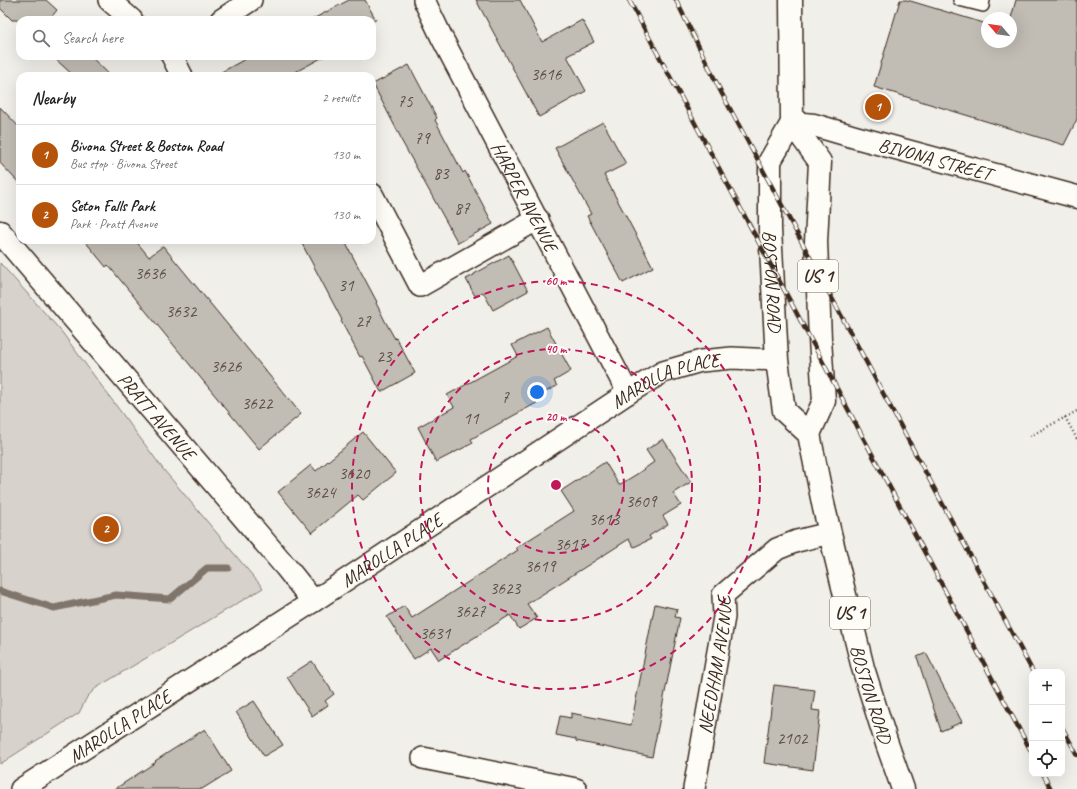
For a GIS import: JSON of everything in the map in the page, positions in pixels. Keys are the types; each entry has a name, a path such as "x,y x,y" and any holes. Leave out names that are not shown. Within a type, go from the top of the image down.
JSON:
{"main road":[{"path":"791,0 792,123"},
{"name":"BIVONA STREET","path":"792,123 814,125 1077,197"},
{"name":"BOSTON ROAD","path":"792,123 770,161 770,229 777,360 784,411 809,434 830,533 864,668 873,702 902,789"},
{"name":"US 1","path":"792,123 820,162 816,242 824,401 809,434"},
{"name":"PRATT AVENUE","path":"0,232 280,560 312,601"}],"street":[{"path":"109,0 127,16"},
{"path":"227,16 251,0"},
{"name":"HARPER AVENUE","path":"424,0 442,38 628,393"},
{"path":"174,60 180,72"},
{"path":"376,202 420,286 538,219"},
{"name":"MAROLLA PLACE","path":"21,789 312,601 628,393 663,372 701,361 732,358 777,360"},
{"name":"NEEDHAM AVENUE","path":"694,789 724,617 723,595 777,549 797,541 830,533"},
{"path":"423,758 576,789"}],"lane":[{"path":"959,0 983,6 984,0"}],"path":[{"path":"1030,436 1077,411"},
{"path":"1065,417 1077,439"}],"shaded area":[{"path":"0,263 61,331 163,469 263,588 96,688 87,697 79,713 0,764"}],"building":[{"path":"0,0 46,0 57,10 52,16 16,16 16,20 12,20 0,8"},
{"path":"349,0 365,0 374,16 319,16"},
{"path":"476,0 520,0 542,42 582,20 594,42 567,56 586,91 539,117"},
{"path":"900,0 907,0 981,22 981,48 1017,48 1017,12 1013,12 1016,0 1077,0 1077,119 1064,145 874,87"},
{"path":"56,60 94,60 107,72 70,72"},
{"path":"244,60 318,60 295,72 221,72"},
{"path":"409,65 437,118 435,120 463,173 465,171 493,224 458,243 400,138 376,90 376,82"},
{"path":"0,107 16,124 16,180 0,163"},
{"path":"603,122 626,164 604,175 653,267 623,283 587,216 591,214 555,148"},
{"path":"87,244 138,244 149,257 163,246 301,414 259,449 108,265 106,267"},
{"path":"302,244 346,244 377,302 376,303 385,321 415,373 381,392 362,356 360,357 341,321 342,320"},
{"path":"509,255 528,291 493,310 483,292 475,296 466,279"},
{"path":"547,327 571,371 554,381 557,386 539,395 542,400 471,439 473,443 436,462 418,427 454,407 447,395 518,356 512,345"},
{"path":"363,432 396,473 363,500 358,495 312,533 278,492 311,465 316,471"},
{"path":"663,439 691,482 673,493 681,505 663,516 668,524 649,536 651,539 634,547 629,539 527,604 537,618 519,629 510,615 439,660 431,648 414,659 387,617 404,606 412,618 518,550 516,548 574,511 561,491 605,462 619,485 637,474 654,462 646,450"},
{"path":"655,604 677,609 675,617 680,618 652,757 576,741 576,739 556,735 560,716 571,718 571,713 631,725"},
{"path":"926,653 962,722 941,731 917,657"},
{"path":"312,661 334,694 325,701 328,705 312,716 287,677"},
{"path":"774,685 815,690 812,710 820,711 813,770 764,763"},
{"path":"254,701 283,745 264,756 236,712"},
{"path":"205,729 231,771 202,789 115,789 156,762 155,761"}],"waterway":[{"path":"0,591 54,608 116,595 170,599 207,568 228,568"}],"railway":[{"path":"629,0 1029,747"},
{"path":"676,0 721,92 1031,669"},
{"path":"1065,733 1077,755"},
{"path":"1045,777 1051,789"}],"place":[{"name":"Bivona Street & Boston Road","path":"878,107"},
{"name":"Seton Falls Park","path":"106,529"}]}
